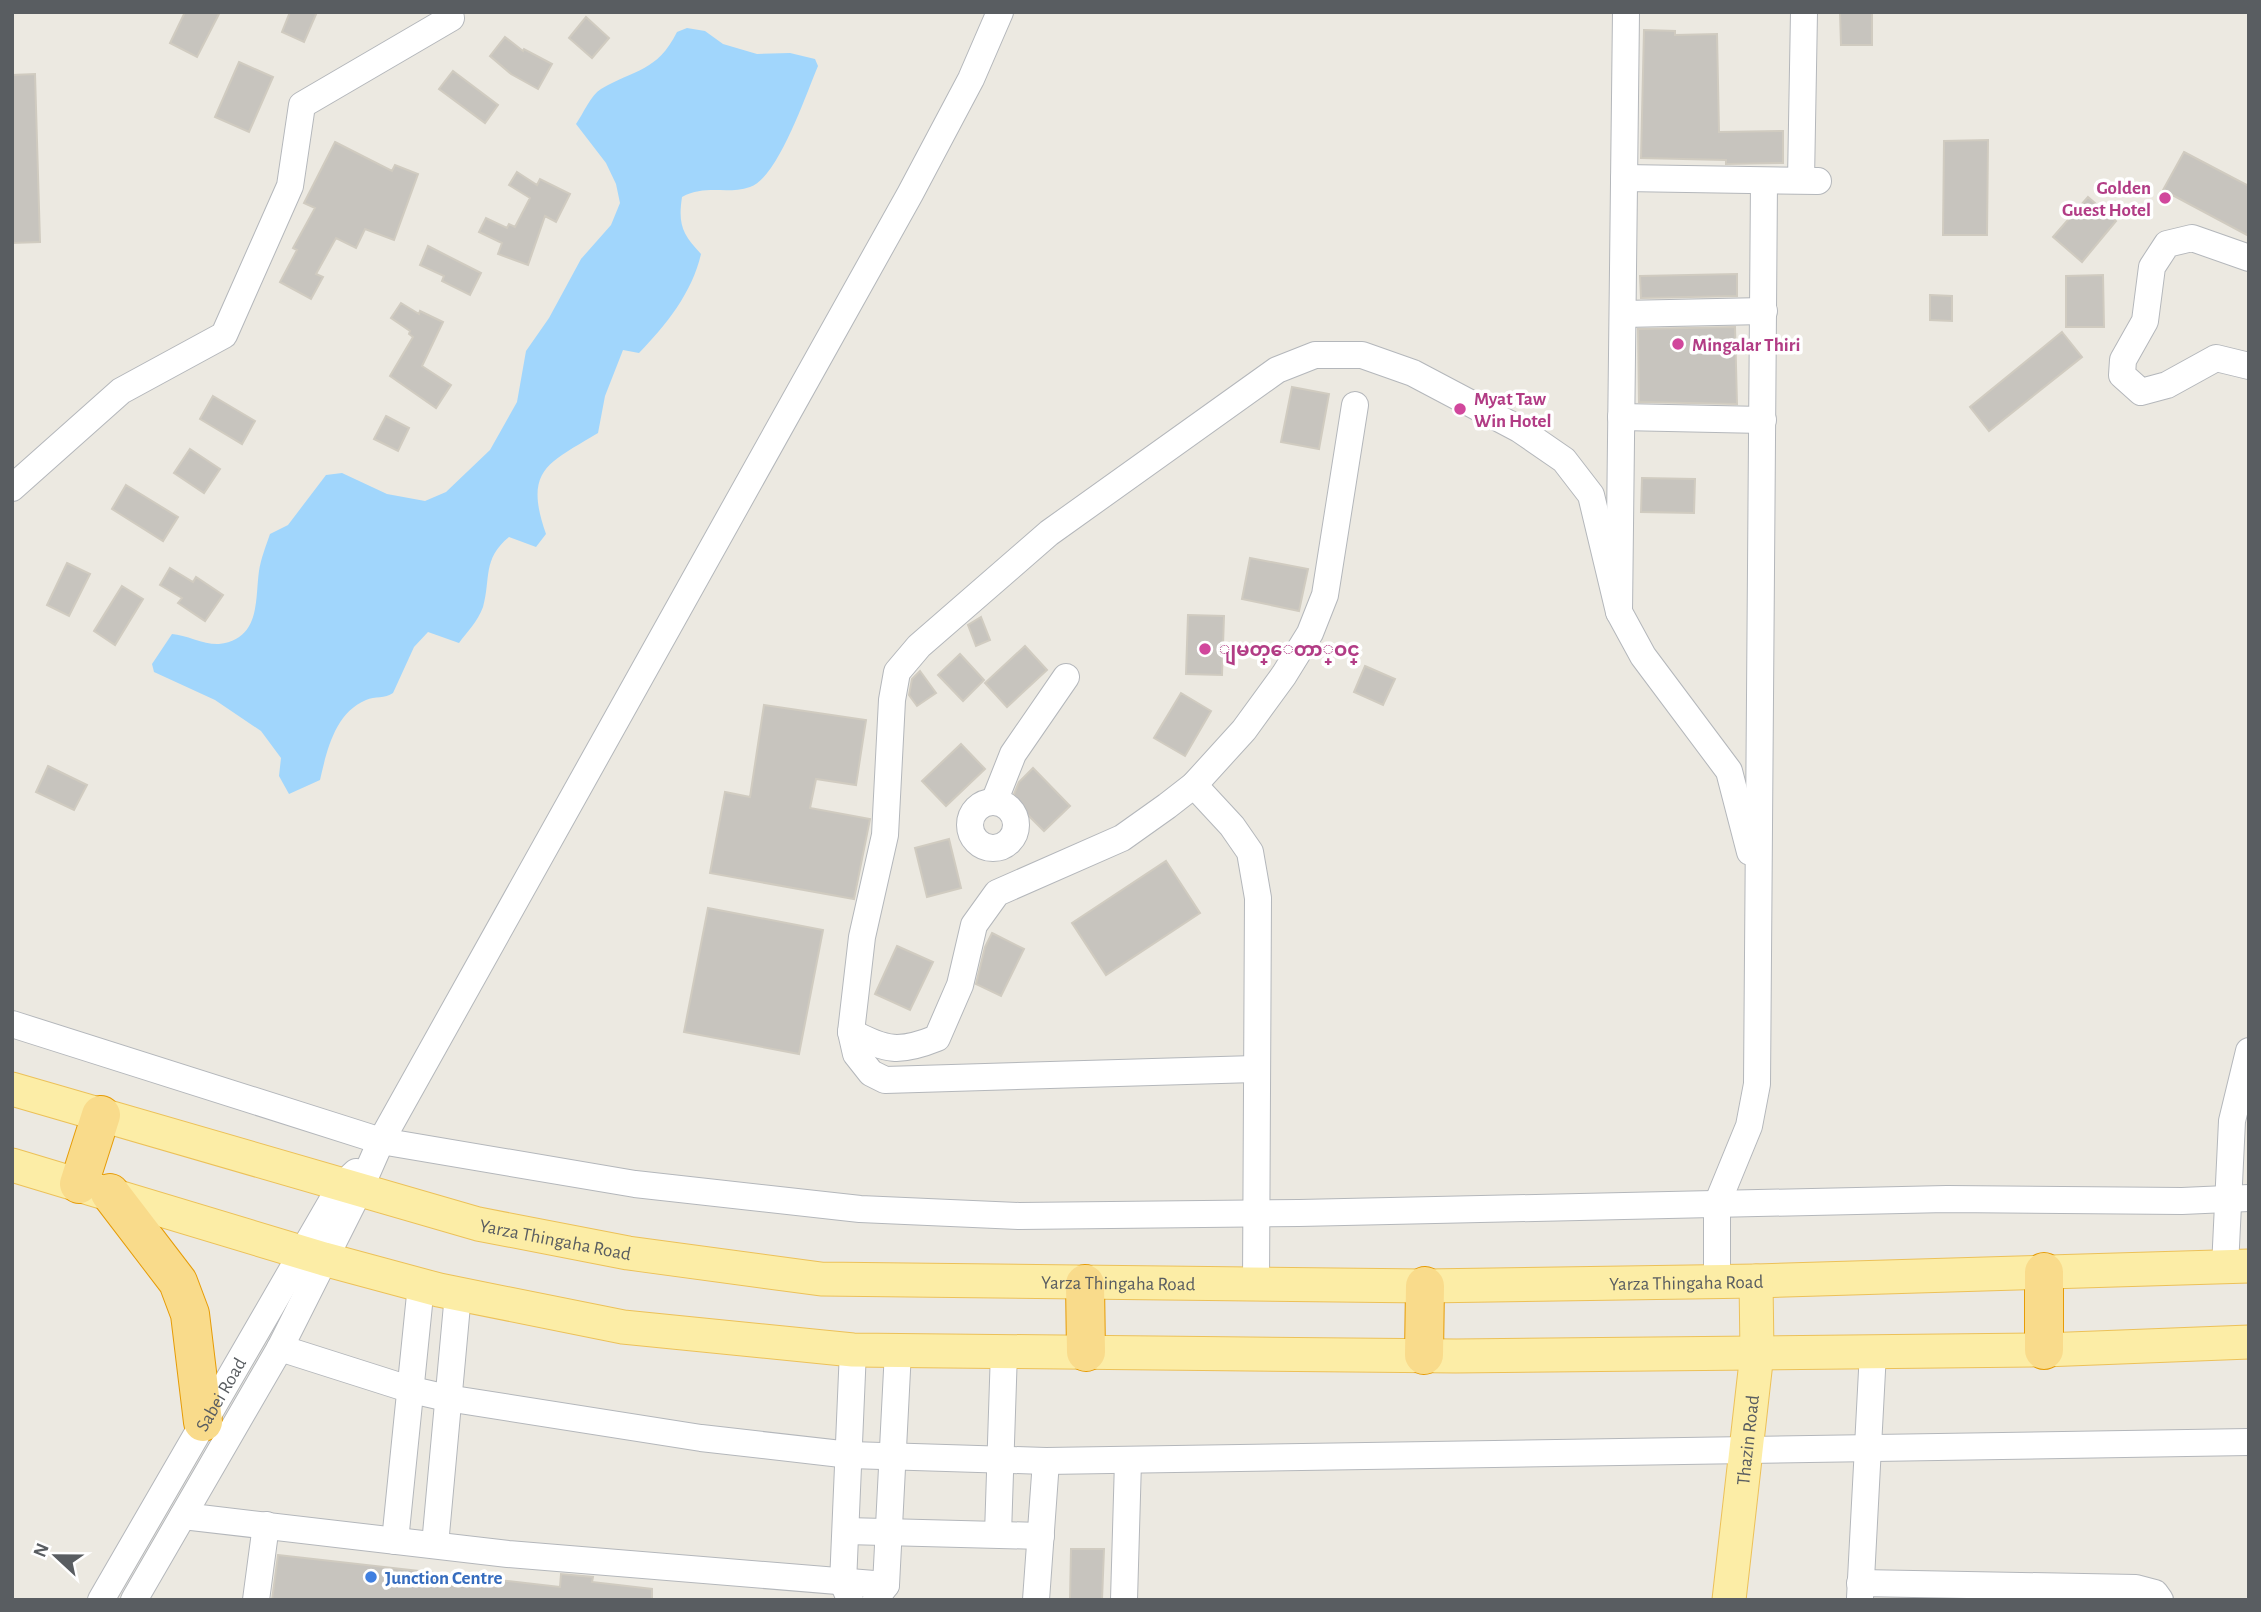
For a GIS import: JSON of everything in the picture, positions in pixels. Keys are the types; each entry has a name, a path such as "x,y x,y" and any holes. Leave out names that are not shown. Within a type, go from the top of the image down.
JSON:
{"highway":[{"path":"101,1115 94,1189 178,1282 190,1314 203,1422"},
{"path":"2044,1272 2044,1350"},
{"path":"1085,1284 1086,1353"},
{"path":"1424,1355 1425,1286"}],"main road":[{"name":"Yarza Thingaha Road","path":"12,1089 349,1189 478,1224 628,1253 807,1277 1085,1284 1425,1286 1756,1281 2237,1266"},
{"path":"12,1165 313,1256 458,1294 623,1326 853,1350 1424,1355 2044,1350 2249,1342"},
{"name":"Thazin Road","path":"1729,1600 1757,1353 1756,1281"}],"street":[{"name":"Sabei Road","path":"102,1600 203,1422 313,1256 349,1189 375,1151 910,194 971,79 1000,12"},
{"path":"1619,612 1626,12"},
{"path":"1624,178 1810,181 1804,12"},
{"path":"12,488 121,391 223,335 290,186 302,105 453,14"},
{"path":"1717,1280 1717,1204 1749,1126 1757,1084 1764,181"},
{"path":"2249,258 2192,238 2167,244 2152,267 2145,321 2123,360 2122,375 2141,392 2167,385 2216,358 2249,366"},
{"path":"1623,314 1764,311"},
{"path":"1255,1069 885,1080 871,1073 856,1055 851,1032 862,937 885,835 892,701 897,672 919,646 1049,534 1277,370 1315,355 1362,355 1413,373 1519,429 1564,460 1604,474 1620,469"},
{"path":"851,1032 877,1046 907,1050 937,1038 960,985 974,925 997,893 1122,838 1194,785 1244,730 1310,634 1325,595 1355,405"},
{"path":"1621,417 1763,420"},
{"path":"1564,460 1591,495 1619,612 1643,656 1729,771 1759,891"},
{"path":"994,802 1009,809 1016,822 1010,840 1001,847 983,846 976,841 970,828 975,810 994,802 1013,754 1066,677"},
{"path":"1194,785 1232,826 1250,852 1258,898 1255,1069 1256,1284"},
{"path":"1001,847 1016,885"},
{"path":"12,1024 375,1151 860,1209 1019,1216 1256,1214 1947,1199 2239,1199"},
{"path":"2237,1266 2239,1199 2232,1121 2249,1051"},
{"name":"Sabei Road","path":"134,1600 279,1348 313,1256"},
{"path":"395,1541 421,1285"},
{"path":"435,1545 458,1294"},
{"path":"279,1348 412,1390 447,1398 701,1438 850,1455 1128,1461 2249,1441"},
{"path":"847,1591 846,1531 853,1350"},
{"path":"183,1516 435,1545 727,1586 881,1592 889,1531 898,1351"},
{"path":"998,1534 1004,1351"},
{"path":"1873,1352 1860,1591 2136,1588 2155,1593 2160,1600"},
{"path":"1036,1600 1046,1461"},
{"path":"1124,1600 1128,1461"},
{"path":"256,1600 265,1525"},
{"path":"846,1531 1041,1536"}],"water":[{"path":"687,28 705,31 723,44 757,54 790,53 815,59 818,66 781,152 771,168 750,187 700,191 682,197 683,228 701,254 697,268 677,308 649,342 639,353 623,350 605,396 598,433 566,452 545,470 539,481 538,495 546,534 536,547 509,537 500,545 491,561 481,612 459,643 428,632 414,647 393,693 355,706 340,723 329,745 320,780 289,794 279,776 281,758 261,731 215,700 154,672 152,664 172,634 219,644 233,641 242,634 253,616 260,566 270,534 288,525 326,475 342,473 387,494 425,501 446,492 490,450 517,402 526,351 549,318 581,259 611,225 620,203 616,184 606,163 576,124 597,92 653,62 677,32"}],"building":[{"path":"185,12 220,12 197,57 170,43"},
{"path":"290,12 317,12 304,42 282,32"},
{"path":"1840,12 1872,12 1872,45 1841,45"},
{"path":"586,17 609,38 592,58 569,38"},
{"path":"1644,30 1675,31 1675,35 1717,34 1719,132 1783,131 1783,163 1726,164 1726,160 1641,158"},
{"path":"505,37 523,51 524,49 552,64 538,89 511,74 490,56"},
{"path":"239,62 273,77 249,132 215,117"},
{"path":"453,71 498,105 485,123 439,89"},
{"path":"35,74 40,242 12,243 12,75"},
{"path":"1988,140 1987,235 1943,235 1944,141"},
{"path":"335,142 392,171 395,165 418,174 394,240 365,229 356,248 336,238 316,274 323,277 311,299 280,282 297,250 293,248 315,208 304,203"},
{"path":"2184,152 2249,186 2249,236 2163,190"},
{"path":"517,172 537,185 540,179 570,194 556,222 545,216 528,265 498,254 502,243 479,232 486,218 507,228 509,224 515,227 530,198 509,185"},
{"path":"2088,197 2116,221 2082,262 2053,237"},
{"path":"428,246 481,273 470,295 442,281 444,276 420,265"},
{"path":"1737,274 1737,296 1641,298 1640,276"},
{"path":"2103,275 2104,327 2066,327 2066,276"},
{"path":"1930,295 1952,296 1952,321 1930,320"},
{"path":"401,303 419,314 420,311 443,322 422,366 451,385 436,408 390,376 413,337 409,334 410,331 391,318"},
{"path":"1735,327 1737,404 1639,402 1638,329"},
{"path":"2062,332 2082,357 1989,431 1970,407"},
{"path":"1292,387 1329,394 1319,449 1281,442"},
{"path":"213,396 255,421 242,444 200,419"},
{"path":"386,416 409,428 398,451 374,439"},
{"path":"190,449 220,469 204,493 174,473"},
{"path":"1642,478 1695,479 1694,513 1641,512"},
{"path":"126,485 178,517 163,541 112,509"},
{"path":"1250,558 1308,569 1299,611 1242,599"},
{"path":"67,563 90,574 69,616 47,605"},
{"path":"170,568 193,582 196,577 223,595 205,621 178,603 182,598 160,585"},
{"path":"122,586 143,599 115,645 94,631"},
{"path":"1188,615 1224,616 1222,675 1186,674"},
{"path":"981,617 990,640 976,646 968,625"},
{"path":"1025,646 1047,670 1007,707 985,683"},
{"path":"960,654 984,680 963,701 938,675"},
{"path":"1365,666 1395,679 1383,705 1354,692"},
{"path":"920,671 936,693 917,706 909,695 912,679"},
{"path":"1181,693 1211,711 1185,756 1154,738"},
{"path":"764,705 866,720 856,785 816,779 810,808 870,819 854,899 710,873 725,792 750,797"},
{"path":"961,744 985,769 946,806 922,781"},
{"path":"48,766 87,785 74,810 36,792"},
{"path":"1033,768 1070,806 1044,831 1012,799 1019,782"},
{"path":"949,839 961,888 927,897 915,848"},
{"path":"1166,861 1200,913 1106,975 1072,923"},
{"path":"708,908 823,930 799,1054 684,1032"},
{"path":"992,933 1024,949 1001,996 976,984 985,947"},
{"path":"897,946 933,962 910,1010 875,994"},
{"path":"1071,1549 1104,1549 1102,1600 1070,1600"},
{"name":"Junction Centre","path":"278,1555 560,1587 561,1574 593,1577 592,1582 652,1589 652,1600 272,1600"}],"place":[{"name":"Golden Guest Hotel","path":"2165,198"},
{"name":"Mingalar Thiri","path":"1678,344"},
{"name":"Myat Taw Win Hotel","path":"1460,409"},
{"name":"ျမတ္ေတာ္ဝင္","path":"1205,649"},
{"name":"Junction Centre","path":"371,1577"}]}
